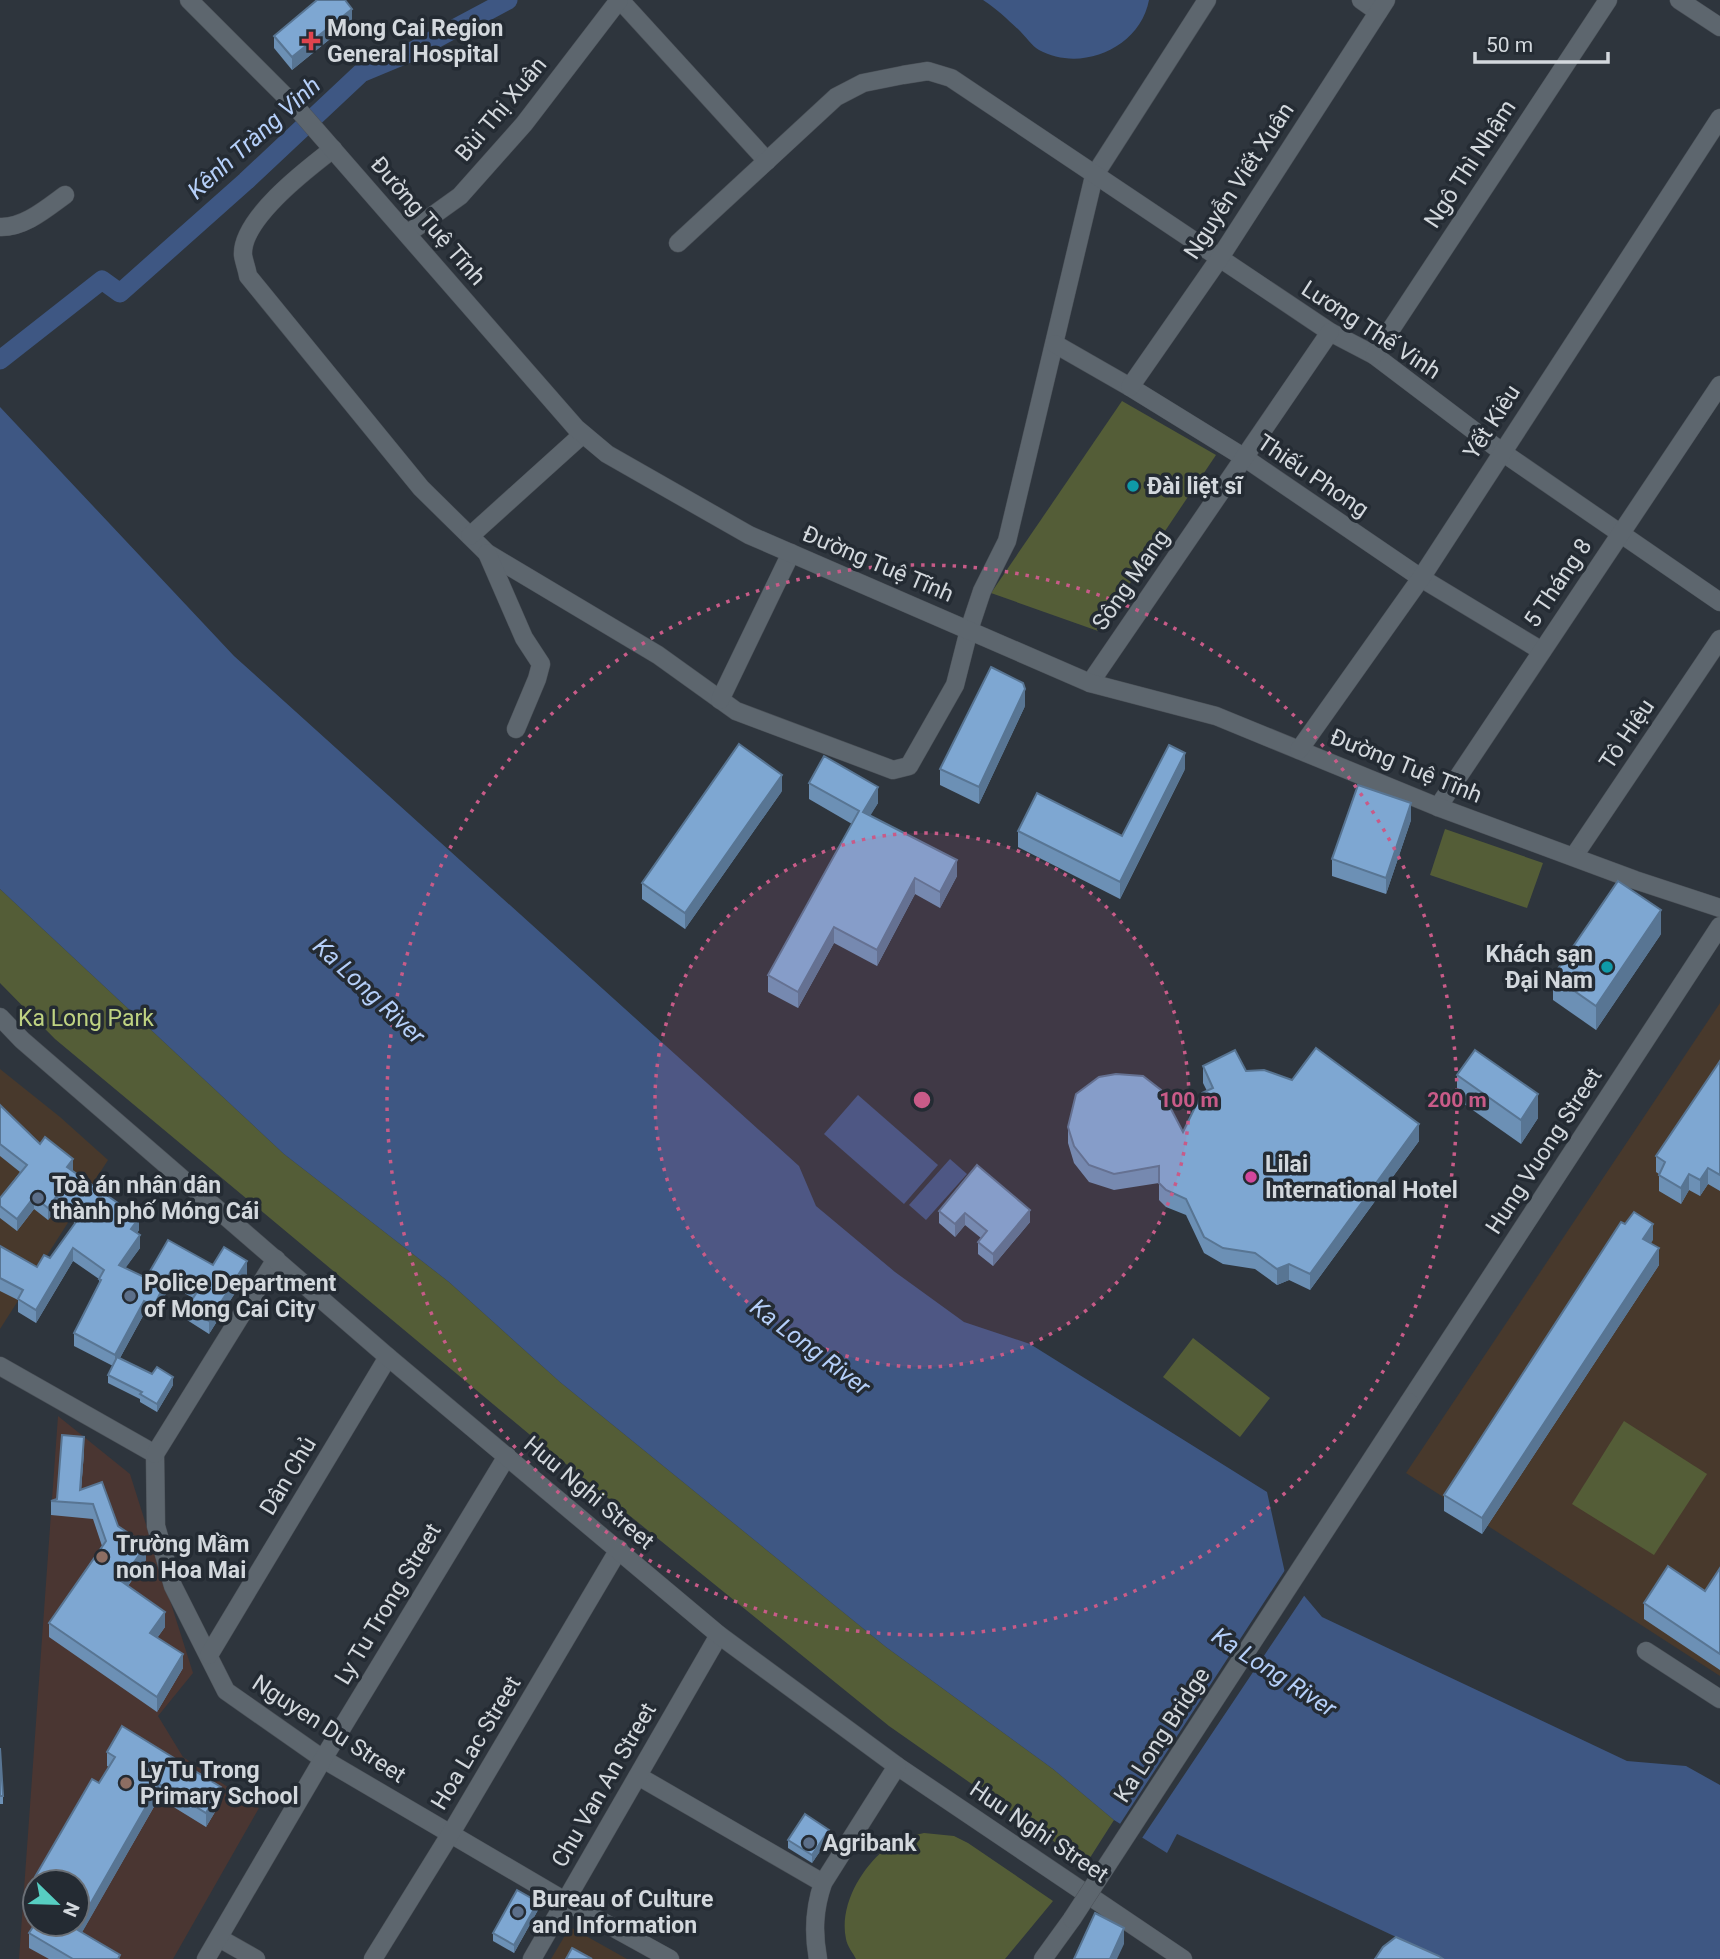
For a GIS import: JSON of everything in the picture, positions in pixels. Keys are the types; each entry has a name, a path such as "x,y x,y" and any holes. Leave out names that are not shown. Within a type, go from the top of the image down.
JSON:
{"street":[{"name":"Đường Tuệ Tĩnh","path":"189,0 295,106 583,434 607,454 749,535 1090,683 1216,716 1438,807 1635,880 1720,908"},
{"path":"620,0 767,161"},
{"name":"Bùi Thị Xuân","path":"407,234 460,196 524,124 620,0"},
{"path":"332,148 295,178 264,210 247,235 243,253 248,276 422,488 487,553 658,655 736,711 893,770 909,766 955,685 982,591 1007,541 1094,176 1207,0"},
{"path":"1361,0 1382,6"},
{"name":"Ngô Thì Nhậm","path":"1374,355 1608,0"},
{"path":"1679,0 1720,27"},
{"name":"Nguyễn Viết Xuân","path":"1130,387 1219,259 1382,6"},
{"name":"Lương Thế Vinh","path":"678,243 836,97 863,83 928,71 951,78 1330,332 1374,355 1502,452 1720,601"},
{"name":"Yết Kiêu","path":"1299,750 1420,578 1720,118"},
{"path":"0,227 37,215 65,195"},
{"name":"Sông Mang","path":"1090,683 1330,332"},
{"name":"Thiếu Phong","path":"1055,344 1245,458 1420,578 1542,651"},
{"name":"5 Tháng 8","path":"1438,807 1720,385"},
{"path":"470,536 583,434"},
{"path":"720,700 791,552"},
{"path":"487,553 524,638 541,664 516,729"},
{"name":"Tô Hiệu","path":"1574,856 1720,639"},
{"name":"Hung Vuong Street","path":"1409,1402 1720,926"},
{"name":"Huu Nghi Street","path":"0,1017 22,1040 388,1357 719,1635 897,1766 1183,1959"},
{"path":"0,1366 155,1454 276,1259"},
{"name":"Dân Chủ","path":"209,1656 388,1357"},
{"name":"Ka Long Bridge","path":"1048,1956 1409,1402"},
{"name":"Nguyen Du Street","path":"155,1454 156,1525 173,1586 226,1691 323,1759 565,1902 670,1959"},
{"name":"Ly Tu Trong Street","path":"206,1959 323,1759 507,1456"},
{"name":"Hoa Lac Street","path":"373,1959 619,1549"},
{"name":"Chu Van An Street","path":"532,1959 719,1635"},
{"path":"1646,1651 1720,1699"},
{"path":"818,1959 814,1919 823,1883 897,1766"},
{"path":"638,1776 823,1883"},
{"path":"219,1938 256,1959"}],"shaded area":[{"path":"1720,1003 1720,1676 1406,1473"},
{"path":"0,1069 108,1160 0,1329"},
{"name":"Ly Tu Trong Primary School","path":"58,1416 130,1474 193,1673 158,1716 183,1757 259,1808 173,1959 19,1959 21,1931 21,1938 91,1938 91,1868 26,1868"},
{"path":"570,1927 627,1959 551,1959"}],"green space":[{"path":"1122,401 1216,455 1098,631 991,593"},
{"path":"1445,829 1543,863 1527,908 1430,875"},
{"name":"Ka Long Park","path":"0,889 284,1154 449,1282 560,1382 886,1647 1053,1769 1114,1820 1086,1864 889,1726 529,1434 55,1039 0,983"},
{"path":"1193,1338 1270,1398 1240,1437 1163,1377"},
{"path":"1624,1421 1707,1474 1654,1555 1572,1504"},
{"path":"924,1833 954,1836 968,1843 1053,1901 1005,1959 856,1959 847,1942 845,1927 853,1890 867,1868 884,1850 903,1839"}],"water":[{"path":"983,0 1149,0 1134,31 1121,43 1106,52 1073,59 1039,50"},
{"name":"Ka Long River","path":"0,407 234,656 799,1166 816,1206 895,1272 964,1322 1030,1344 1267,1492 1285,1573 1322,1617 1627,1761 1686,1766 1720,1785 1720,1959 1443,1959 1177,1834 1167,1853 1114,1820 1053,1769 886,1647 560,1382 449,1282 284,1154 0,889"},
{"path":"858,1095 938,1165 904,1204 824,1134"},
{"path":"950,1159 967,1174 926,1220 909,1205"}],"pier":[{"path":"1287,1567 1306,1593 1140,1841 1118,1827"}],"building":[{"path":"317,0 345,0 352,9 292,57 274,36"},
{"path":"991,667 1023,683 1025,689 979,787 940,769"},
{"path":"739,744 782,775 685,913 642,883"},
{"path":"1169,745 1185,753 1120,882 1018,831 1037,793 1122,836"},
{"path":"824,756 878,787 863,812 957,860 940,892 915,878 877,950 834,927 798,992 768,975 859,811 809,783"},
{"path":"1358,785 1411,803 1386,878 1332,859"},
{"name":"Khách sạn Đại Nam","path":"1618,881 1661,910 1596,1006 1553,976"},
{"path":"1316,1048 1419,1124 1310,1274 1289,1264 1277,1269 1255,1253 1223,1248 1204,1237 1186,1199 1166,1190 1159,1183 1159,1166 1114,1174 1089,1165 1074,1146 1068,1127 1076,1094 1099,1077 1116,1074 1143,1076 1161,1090 1183,1132 1202,1093 1213,1088 1203,1066 1235,1050 1246,1071 1264,1070 1292,1080"},
{"path":"1475,1050 1538,1094 1521,1120 1457,1075"},
{"path":"1720,1061 1720,1175 1708,1168 1700,1180 1689,1174 1681,1188 1659,1175 1665,1162 1656,1156"},
{"path":"0,1105 40,1144 45,1137 73,1159 67,1167 139,1218 131,1229 140,1235 119,1265 146,1278 168,1240 213,1265 224,1247 247,1261 209,1321 187,1307 199,1289 170,1273 154,1306 144,1301 115,1355 74,1333 104,1270 73,1248 36,1310 18,1299 23,1290 0,1278 0,1246 37,1267 44,1255 50,1258 81,1215 56,1197 48,1208 34,1197 17,1219 0,1206 0,1198 27,1165 0,1144"},
{"path":"977,1165 1030,1210 993,1254 978,1242 987,1231 965,1213 955,1224 939,1211"},
{"path":"1634,1212 1653,1224 1643,1239 1659,1248 1482,1518 1444,1495 1621,1222 1625,1224"},
{"path":"117,1357 152,1374 157,1367 173,1377 157,1404 140,1394 142,1392 108,1375"},
{"path":"62,1435 84,1437 80,1490 102,1482 118,1526 146,1545 121,1581 165,1612 150,1633 183,1654 157,1697 49,1623 106,1541 93,1504 51,1501 57,1499"},
{"path":"1668,1566 1705,1591 1720,1568 1720,1654 1644,1603"},
{"path":"122,1726 221,1787 206,1813 159,1784 91,1903 91,1868 40,1868 92,1779 99,1783 115,1757 107,1752"},
{"path":"0,1748 3,1796 0,1796"},
{"name":"Agribank","path":"805,1814 829,1830 812,1855 788,1840"},
{"path":"517,1890 538,1902 514,1945 493,1933"},
{"path":"1095,1913 1124,1928 1110,1959 1074,1959"},
{"path":"1396,1937 1443,1959 1375,1959 1383,1947"},
{"path":"37,1938 91,1938 120,1955 118,1959 73,1959"},
{"path":"572,1948 592,1959 566,1959"}],"waterway":[{"name":"Kênh Tràng Vinh","path":"0,360 102,280 120,293 246,181 361,73 409,53 508,0"}],"place":[{"name":"Mong Cai Region General Hospital","path":"311,41"},
{"name":"Đài liệt sĩ","path":"1133,486"},
{"name":"Khách sạn Đại Nam","path":"1607,967"},
{"name":"Lilai International Hotel","path":"1251,1177"},
{"name":"Toà án nhân dân thành phố Móng Cái","path":"38,1198"},
{"name":"Police Department of Mong Cai City","path":"130,1296"},
{"name":"Trường Mầm non Hoa Mai","path":"102,1557"},
{"name":"Ly Tu Trong Primary School","path":"126,1783"},
{"name":"Agribank","path":"809,1843"},
{"name":"Bureau of Culture and Information","path":"518,1912"}]}
